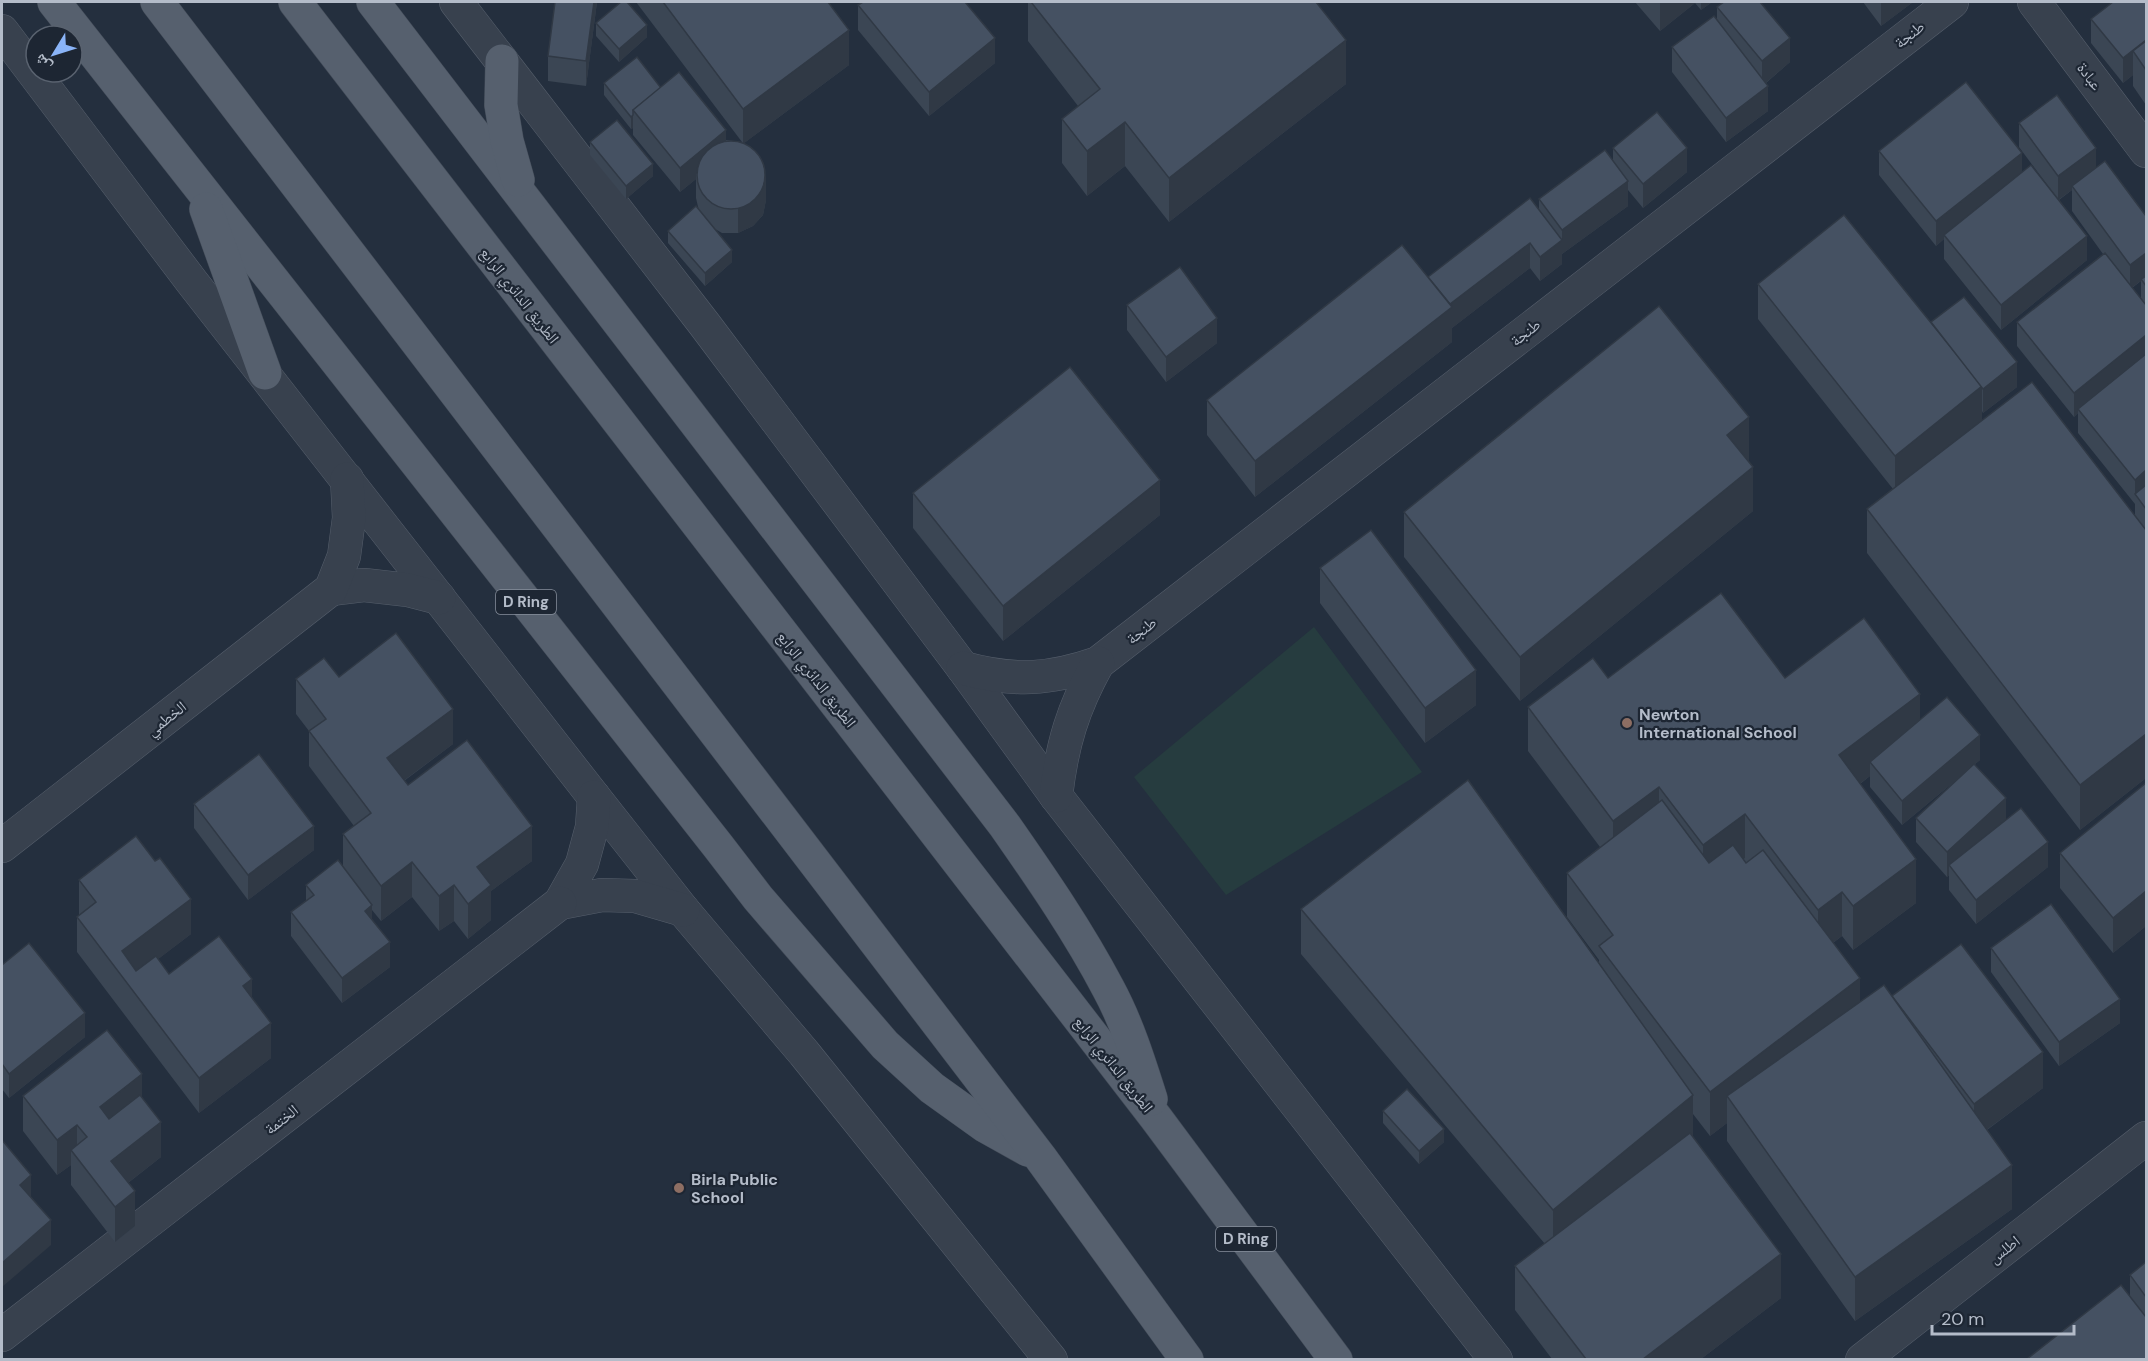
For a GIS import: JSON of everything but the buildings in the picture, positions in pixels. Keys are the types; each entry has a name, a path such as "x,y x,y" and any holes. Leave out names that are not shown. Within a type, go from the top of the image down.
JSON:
{"main road":[{"name":"D Ring","path":"54,2 724,855 885,1045 932,1088 985,1126 1040,1157"},
{"name":"D Ring","path":"157,2 1040,1157 1187,1359"},
{"name":"الطريق الدائري الرابع","path":"295,2 1156,1118 1336,1359"},
{"path":"374,2 968,776 1041,878 1075,930 1109,990 1136,1053 1156,1118"},
{"path":"502,61 501,105 507,141 522,196"},
{"path":"196,182 265,373"}],"street":[{"name":"طنجة","path":"963,668 990,675 1045,678 1098,663 1952,2"},
{"name":"عبادة","path":"2034,2 2146,151"},
{"path":"467,9 502,61 713,335 1056,796 1496,1359"},
{"path":"2,31 192,282 683,910 804,1053 1051,1359"},
{"path":"347,479 350,518 344,556 331,589 364,585 408,590 439,598"},
{"name":"الخطمي","path":"2,846 331,589"},
{"name":"طنجة","path":"1056,796 1065,740 1084,687 1098,663"},
{"name":"الختمة","path":"2,1335 560,903 582,864 592,827 594,797"},
{"name":"الختمة","path":"560,903 602,895 635,896 683,910"},
{"name":"اطلس","path":"1862,1359 2146,1138"}],"green space":[{"path":"1314,627 1422,772 1226,895 1134,777"}],"place":[{"name":"Newton International School","path":"1627,723"},
{"name":"Birla Public School","path":"679,1188"}]}
